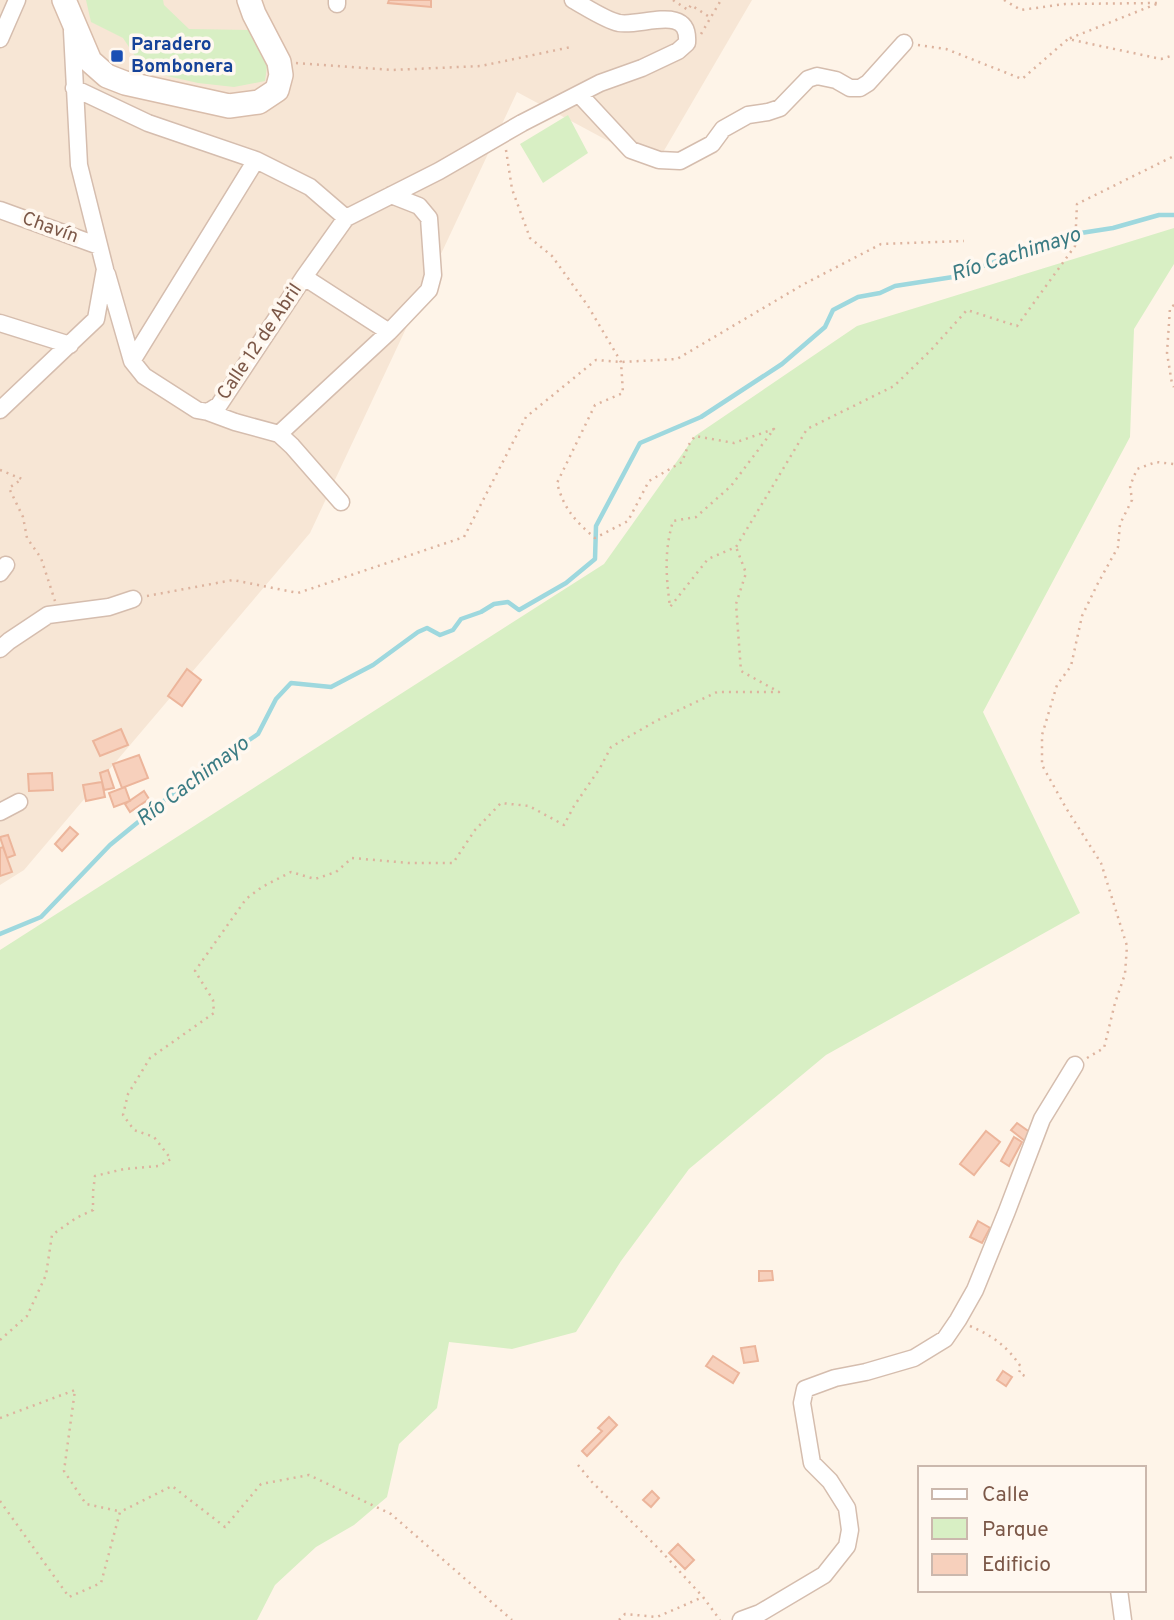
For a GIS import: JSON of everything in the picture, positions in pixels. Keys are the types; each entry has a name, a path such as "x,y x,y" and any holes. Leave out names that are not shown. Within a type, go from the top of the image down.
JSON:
{"street":[{"path":"0,40 16,0"},
{"path":"68,9 90,61 107,76 125,83 229,106 258,102 276,90 281,75 279,62 249,0"},
{"path":"74,88 148,122 256,160 310,187 346,218 439,171 503,133 600,83 642,68 678,51 687,43 688,33 682,24 670,19 630,24 617,22 573,0"},
{"path":"68,9 79,165 132,361"},
{"path":"579,94 631,150 659,160 680,160 712,144 723,129 748,115 780,108 808,79 817,76 860,89 904,43"},
{"path":"132,361 256,160"},
{"path":"279,434 389,332 429,290 433,275 429,218 419,206 391,195"},
{"name":"Chavín","path":"0,210 99,246"},
{"name":"Calle 12 de Abril","path":"132,361 144,376 197,410 208,412 219,405 346,218"},
{"path":"0,410 96,319 105,269"},
{"path":"304,277 389,332"},
{"path":"0,323 70,345"},
{"path":"208,412 279,434 341,502"},
{"path":"0,649 48,615 109,607 133,598"},
{"path":"0,812 19,802"},
{"path":"741,1620 760,1613 824,1575 847,1546 850,1530 847,1508 830,1482 812,1463 802,1403 805,1389 835,1378 866,1372 914,1357 945,1339 975,1290 1042,1119 1075,1065"},
{"path":"1119,1592 1123,1620"}],"path":[{"path":"673,0 688,10 691,5 711,18 721,0"},
{"path":"904,43 946,49 1022,79 1068,38 1159,3 1065,4 1021,10 1004,0"},
{"path":"1068,38 1161,59 1174,55"},
{"path":"279,62 391,70 481,65 571,47"},
{"path":"503,133 512,189 530,238 552,256 588,306 621,362 623,393 595,405 557,483 562,500 578,524 595,538 628,521 649,481 682,462 695,436 734,443 774,429 732,486 696,517 673,521 666,559 670,607 708,559 736,547 807,429 894,386 967,310 1017,326 1075,246 1077,204 1174,156"},
{"path":"133,598 233,580 298,593 464,537 526,417 596,360 621,362 677,359 804,284 881,244 964,242"},
{"path":"1174,305 1170,308 1167,353 1174,387"},
{"path":"1075,1065 1104,1048 1125,974 1127,946 1101,863 1042,765 1042,735 1057,685 1071,666 1082,616 1118,547 1120,524 1132,500 1130,486 1137,469 1156,462 1174,464"},
{"path":"0,470 23,479 9,488 23,517 27,538 41,558 59,613"},
{"path":"0,1340 27,1315 46,1275 52,1235 93,1210 95,1176 124,1168 159,1166 171,1159 154,1137 134,1130 123,1115 128,1094 150,1058 214,1013 213,1000 195,971 246,899 291,872 314,879 336,872 352,858 409,863 453,863 475,830 501,803 529,806 564,825 611,747 656,721 718,692 779,692 741,671 736,604 746,573 736,547"},
{"path":"958,1320 992,1336 1014,1356 1021,1367 1019,1373 1025,1376"},
{"path":"0,1418 75,1390 64,1471 86,1504 120,1512 172,1486 225,1527 261,1484 309,1475 391,1514 512,1620"},
{"path":"578,1465 703,1597 719,1620"},
{"path":"0,1501 69,1597 101,1583 120,1512"},
{"path":"619,1620 625,1614 657,1616 703,1597"}],"shaded area":[{"path":"0,0 752,0 655,166 517,92 310,533 24,870 0,885"}],"green space":[{"path":"86,0 163,0 164,5 189,29 250,30 268,59 265,81 234,87 198,83 145,71 123,38 91,22"},
{"path":"568,115 588,153 543,183 520,144"},
{"path":"1174,228 1174,264 1134,329 1130,437 983,712 1080,913 826,1055 689,1169 621,1261 576,1332 512,1349 449,1342 437,1408 399,1444 387,1497 354,1525 316,1547 275,1585 257,1620 0,1620 0,950 604,564 695,436 857,326"}],"building":[{"path":"389,0 431,0 431,7 388,3"},
{"path":"187,669 201,680 182,706 168,696"},
{"path":"121,729 128,745 100,756 93,741"},
{"path":"139,755 148,778 122,788 113,764"},
{"path":"108,770 114,788 104,790 100,773"},
{"path":"52,773 53,790 29,791 28,774"},
{"path":"102,782 105,797 86,801 83,785"},
{"path":"125,787 130,801 114,807 109,793"},
{"path":"144,791 149,799 130,812 125,804"},
{"path":"70,827 78,834 62,851 55,844"},
{"path":"8,835 15,855 7,858 0,837"},
{"path":"3,847 12,872 0,876 0,848"},
{"path":"1017,1123 1031,1133 1025,1141 1011,1130"},
{"path":"986,1131 1000,1142 974,1175 960,1164"},
{"path":"1014,1137 1022,1142 1009,1166 1001,1161"},
{"path":"978,1221 990,1228 982,1243 970,1237"},
{"path":"759,1271 772,1271 773,1280 759,1281"},
{"path":"755,1346 758,1361 744,1363 741,1348"},
{"path":"713,1356 739,1373 733,1383 706,1366"},
{"path":"1003,1371 1012,1377 1006,1386 997,1380"},
{"path":"609,1417 617,1425 587,1456 582,1451 602,1431 598,1428"},
{"path":"652,1491 659,1498 651,1507 643,1500"},
{"path":"678,1544 694,1560 685,1569 669,1553"}],"waterway":[{"name":"Río Cachimayo","path":"0,934 41,917 110,845 186,783 258,734 276,699 291,683 331,687 373,665 427,628 440,635 453,630 461,619 494,604 508,602 519,610 566,583 595,559 596,526 640,443 701,417 782,364 825,327 833,310 858,297 880,293 895,286 953,277 1068,235 1113,228 1159,215 1174,215"}],"place":[{"name":"Paradero Bombonera","path":"117,56"}]}
